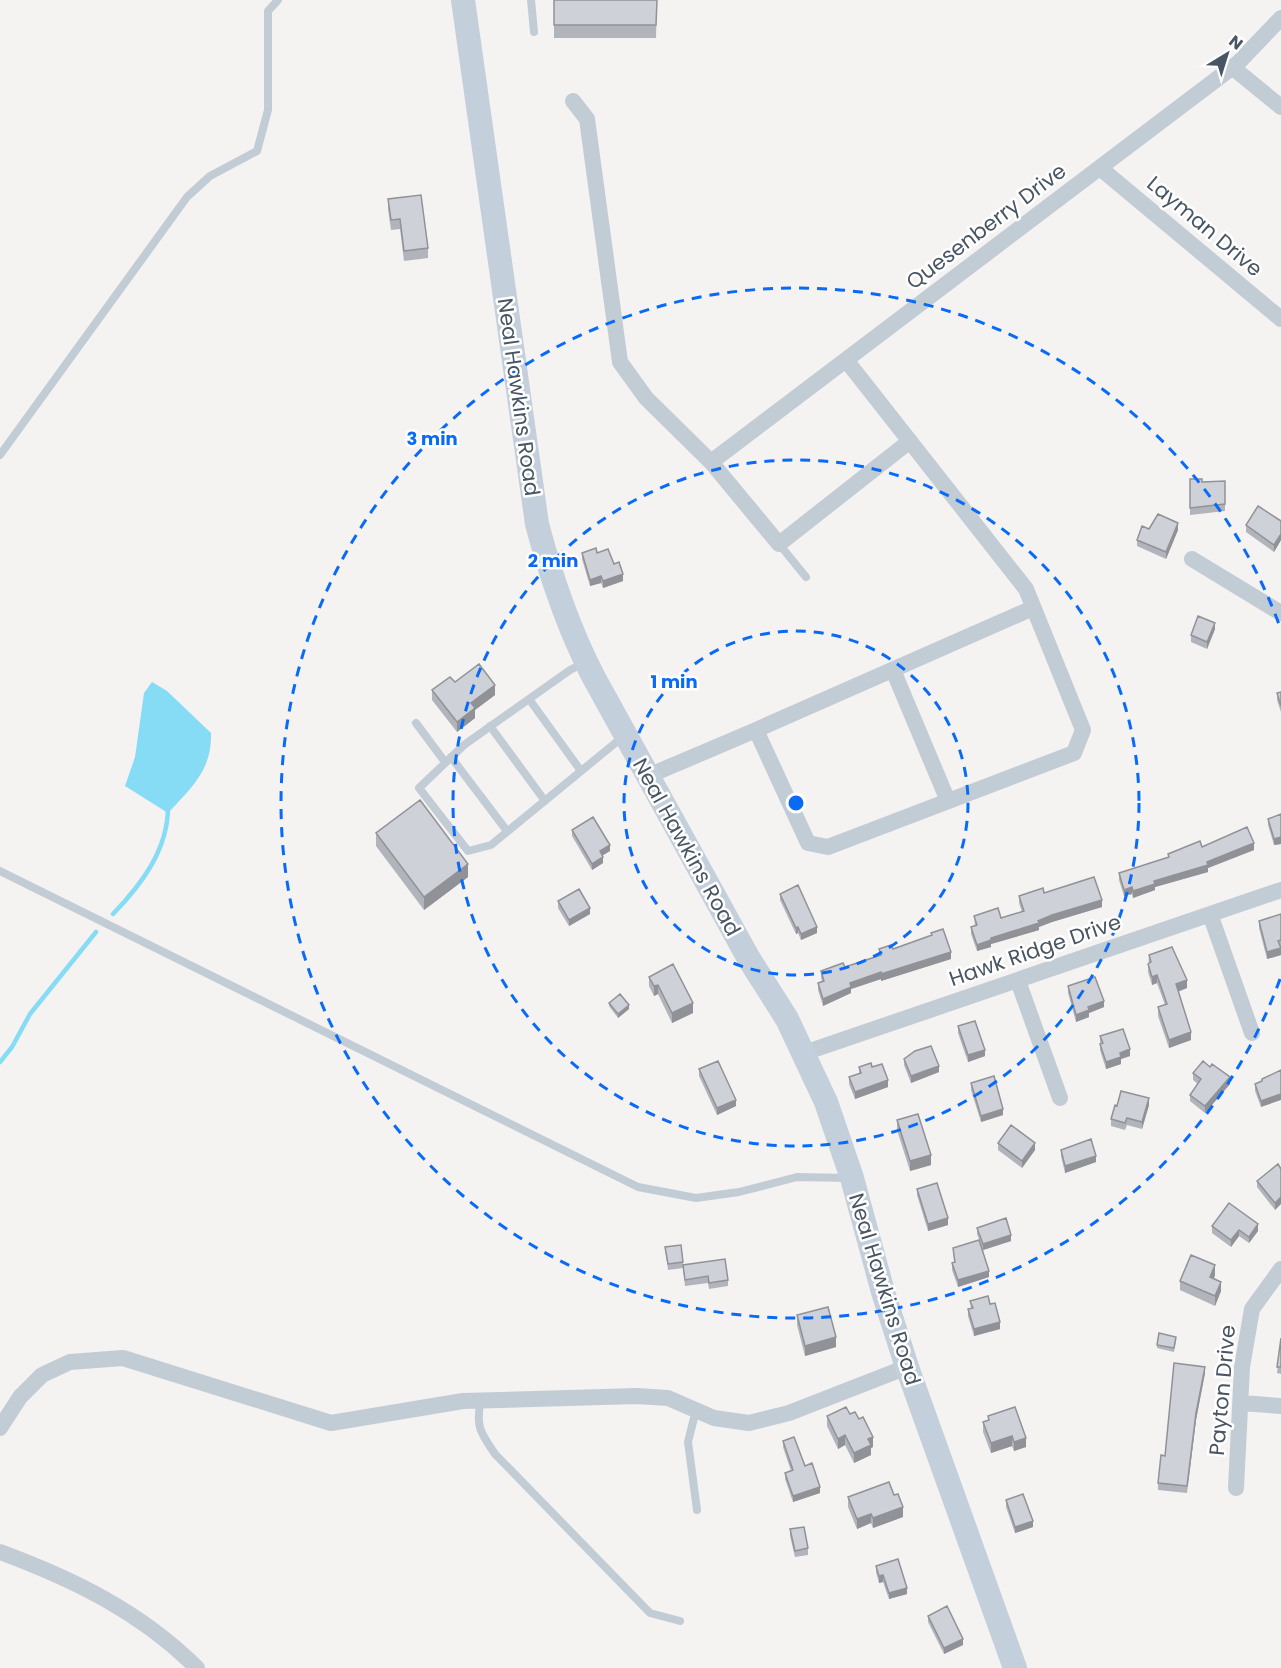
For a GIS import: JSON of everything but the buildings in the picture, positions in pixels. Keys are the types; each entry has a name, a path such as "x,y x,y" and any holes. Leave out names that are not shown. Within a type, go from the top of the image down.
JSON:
{"street":[{"name":"Neal Hawkins Road","path":"464,0 537,524 555,590 585,662 804,1053 826,1102 852,1179 883,1292 907,1367 1015,1668"},
{"name":"Quesenberry Drive","path":"711,462 1232,67 1281,18"},
{"path":"1232,67 1281,106"},
{"path":"573,101 587,118 621,362 646,398 711,462 779,544 910,441"},
{"name":"Layman Drive","path":"1100,168 1281,319"},
{"path":"756,730 808,843 828,847 1074,753 1083,730 1026,590 846,360"},
{"path":"1192,559 1281,613"},
{"path":"648,776 1033,608"},
{"path":"893,670 948,801"},
{"name":"Hawk Ridge Drive","path":"804,1053 1281,890"},
{"path":"1210,914 1252,1033"},
{"path":"1018,981 1060,1098"},
{"name":"Payton Drive","path":"1236,1488 1242,1367 1252,1309 1281,1269"},
{"path":"0,1428 20,1397 42,1375 70,1362 123,1358 331,1423 464,1401 637,1396 668,1398 714,1418 749,1423 789,1413 907,1367"},
{"path":"1241,1403 1281,1406"},
{"path":"0,1552 42,1567 107,1598 170,1641 197,1668"}],"lane":[{"path":"0,455 187,197 210,176 257,151 268,110 268,11 278,0"},
{"path":"531,0 534,32"},
{"path":"779,544 806,577"},
{"path":"585,662 490,726 448,760 419,788 468,851 491,845 625,735"},
{"path":"529,699 581,771"},
{"path":"416,723 507,831"},
{"path":"490,726 545,801"},
{"path":"0,872 638,1187 696,1198 739,1192 797,1177 852,1179"},
{"path":"481,1400 477,1418 481,1433 495,1454 650,1613 680,1621"},
{"path":"696,1410 688,1442 697,1510"}],"water":[{"path":"152,682 167,691 211,733 204,768 192,786 168,813 125,786 135,757 144,693"}],"waterway":[{"path":"113,914 151,866 163,838 168,807"},
{"path":"0,1062 12,1047 30,1014 96,932"}]}
